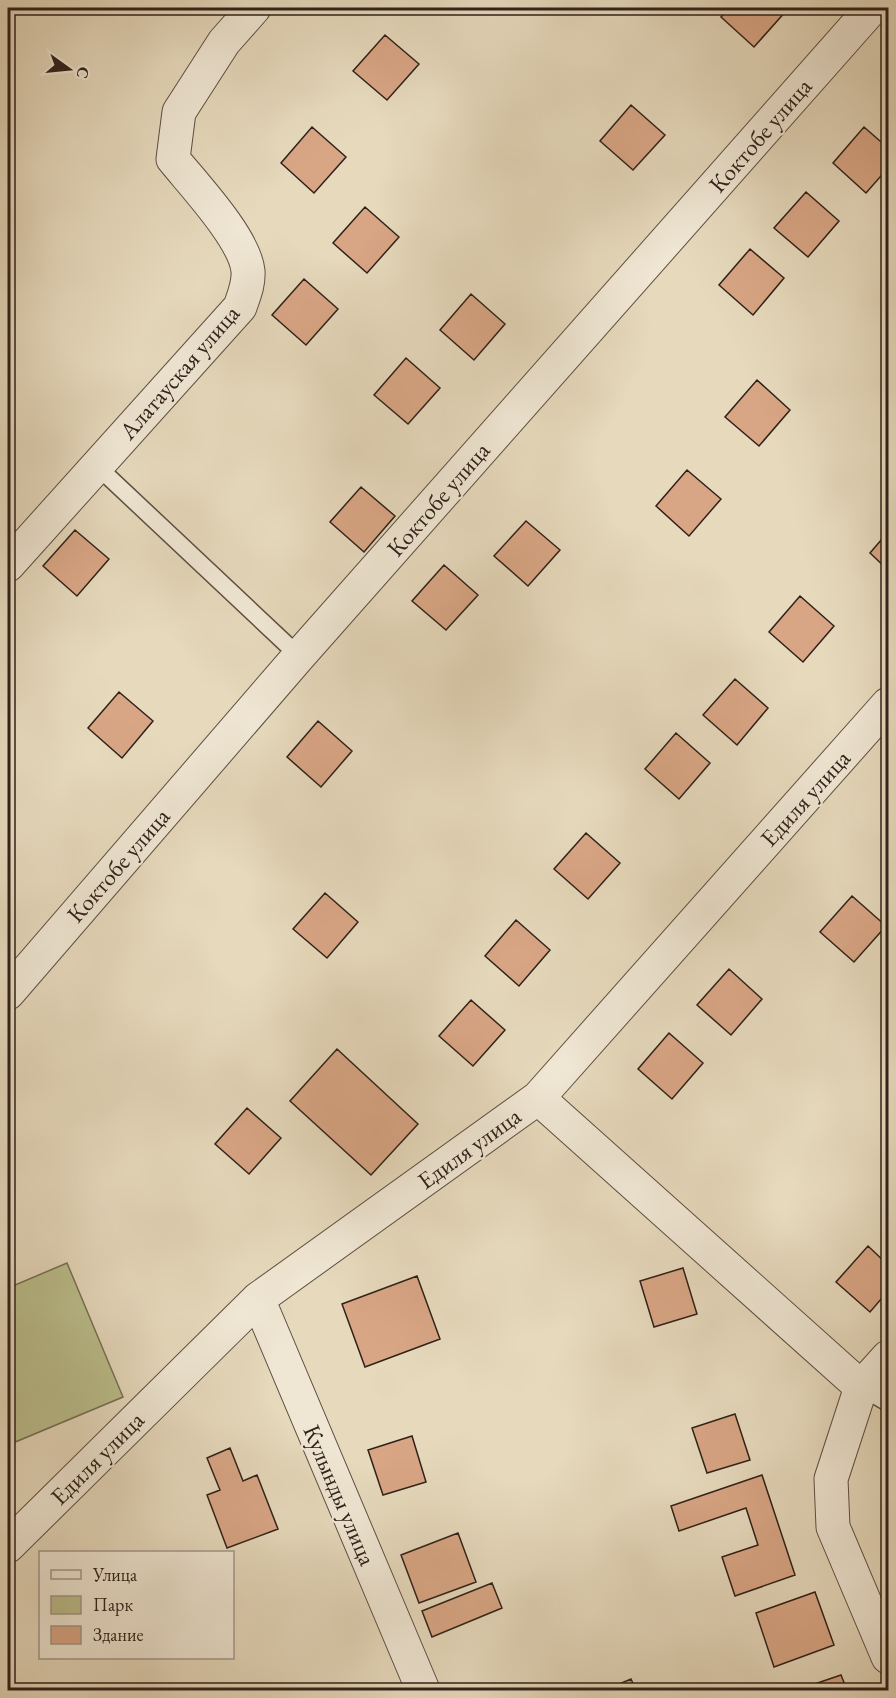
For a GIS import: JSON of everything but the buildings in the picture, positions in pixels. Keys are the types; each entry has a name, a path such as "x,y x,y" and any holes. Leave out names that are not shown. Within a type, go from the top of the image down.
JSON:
{"street":[{"name":"Алатауская улица","path":"8,565 240,307 247,286 248,271 245,259 232,234 173,159 179,112 224,42 254,8"},
{"name":"Коктобе улица","path":"8,993 299,656 873,8"},
{"name":"Едиля улица","path":"8,1546 258,1299 538,1098 888,704"},
{"path":"538,1098 875,1395"},
{"name":"Кулынды улица","path":"258,1299 423,1690"},
{"path":"888,1357 875,1395 831,1479 833,1527 888,1657"}],"lane":[{"path":"97,466 299,656"}],"green space":[{"path":"67,1263 123,1397 8,1445 8,1288"}]}
